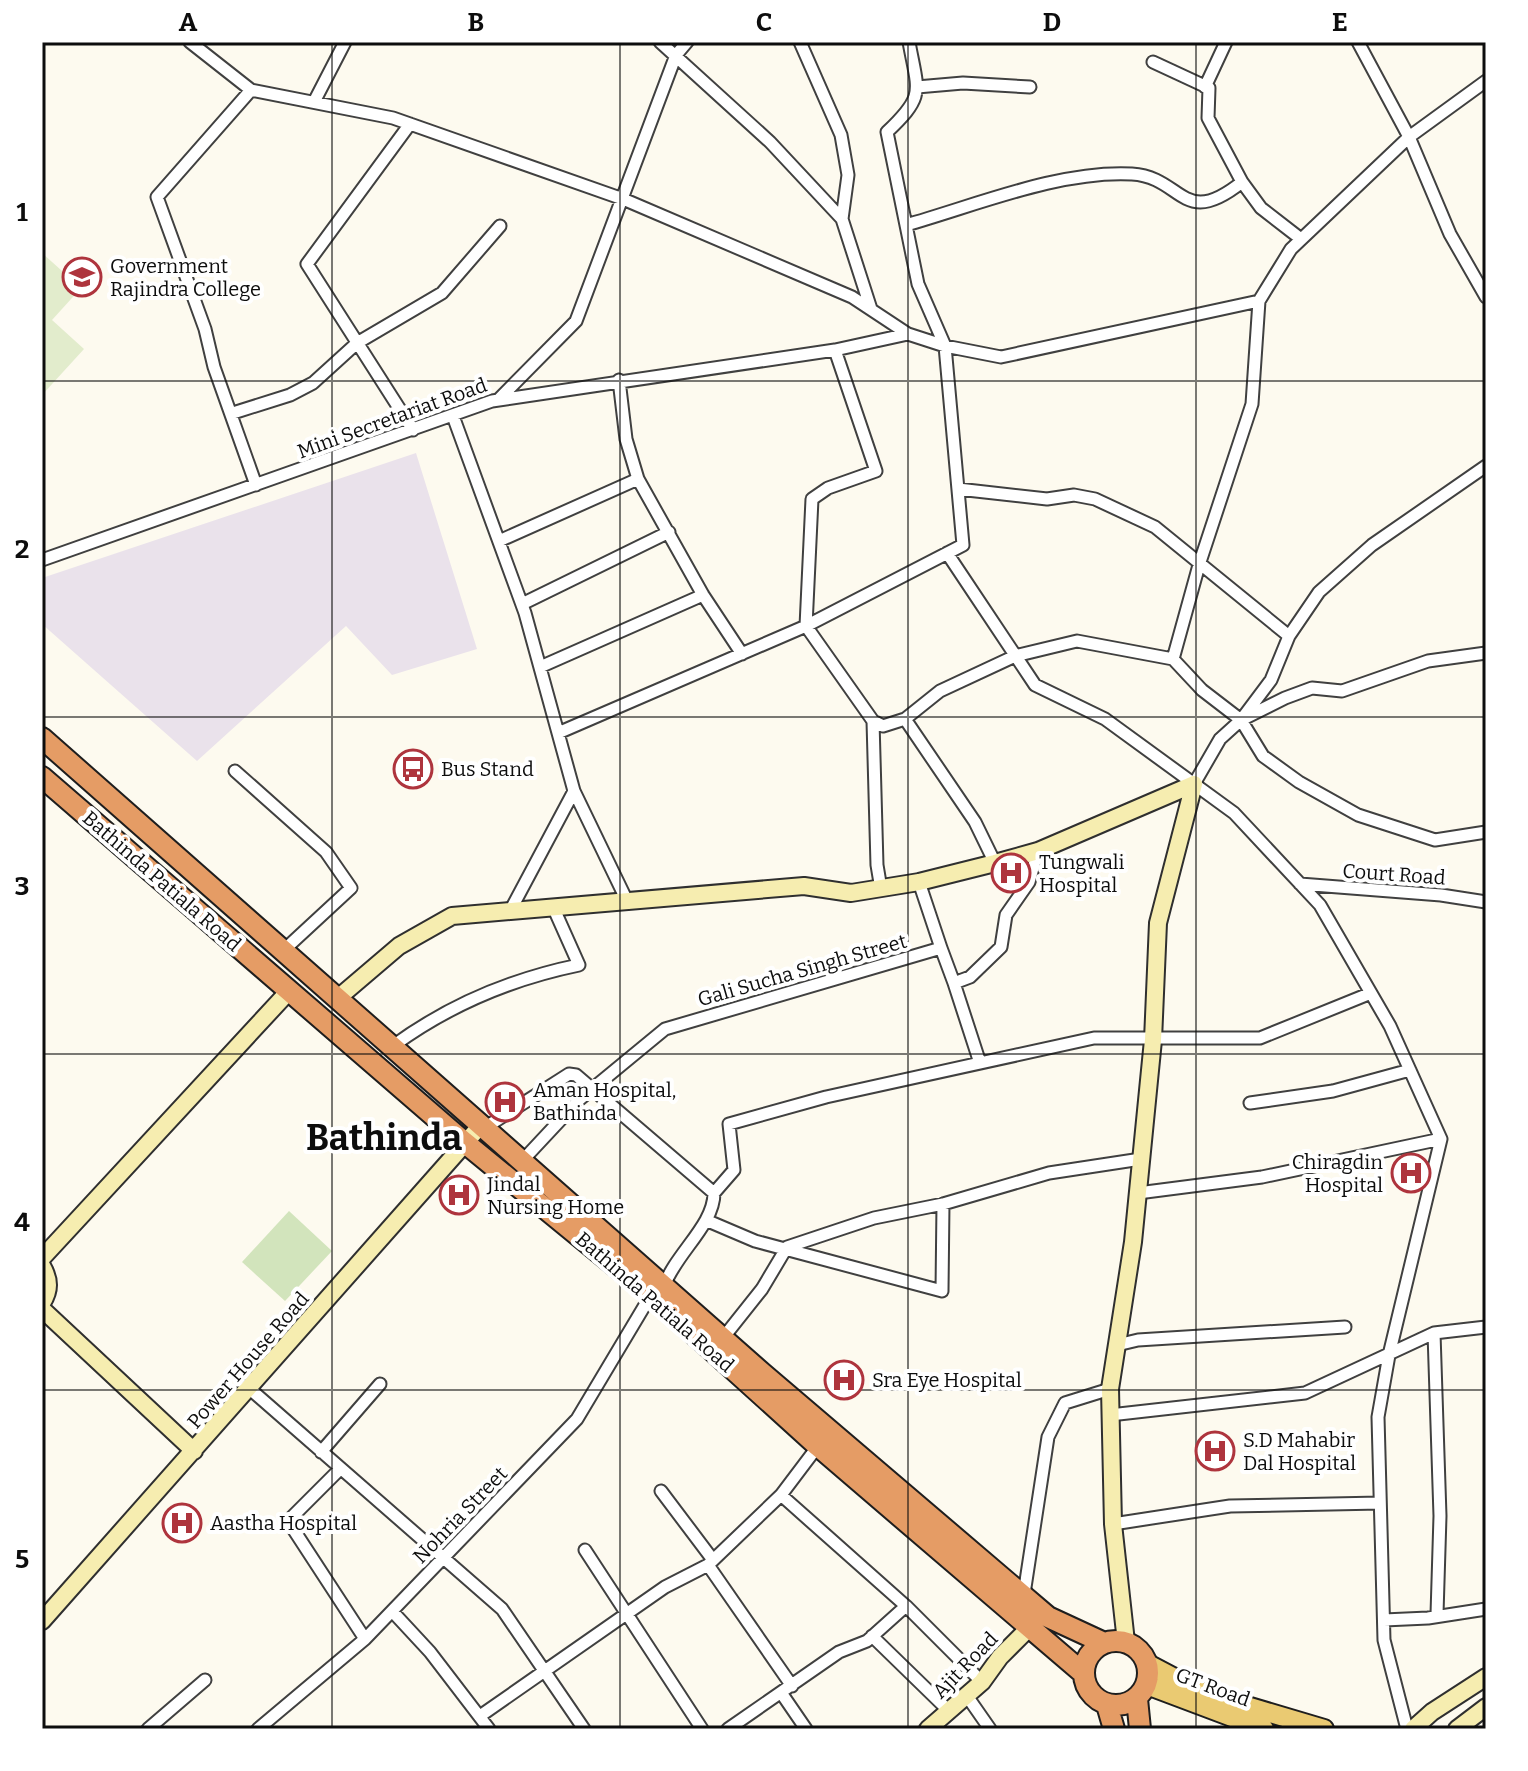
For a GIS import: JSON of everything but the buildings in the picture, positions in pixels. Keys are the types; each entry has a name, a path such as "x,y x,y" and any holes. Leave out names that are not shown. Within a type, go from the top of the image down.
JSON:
{"highway":[{"path":"42,738 523,1160 658,1290 723,1338 1048,1617 1102,1642 1126,1642 1136,1646 1148,1664 1142,1692 1140,1729"},
{"name":"Bathinda Patiala Road","path":"42,777 464,1142 658,1290 818,1446 1083,1673"},
{"path":"1102,1642 1089,1655 1083,1673 1090,1693 1107,1705 1117,1706 1142,1692"},
{"path":"1107,1705 1114,1729"}],"main road":[{"path":"1148,1664 1203,1693 1324,1729"},
{"name":"GT Road","path":"1142,1692 1264,1729"}],"street":[{"path":"190,42 251,90 410,124 623,199 852,297 908,334 945,346 1001,357 1259,301"},
{"path":"314,102 345,42"},
{"path":"660,42 770,142 842,219 871,309"},
{"path":"499,399 576,321 676,55 687,42"},
{"path":"800,42 841,135 848,175 842,219"},
{"path":"558,733 806,626 963,545 945,346 918,284 887,132 912,108 917,87 909,42"},
{"path":"1205,87 1226,42"},
{"path":"1358,42 1409,137 1450,234 1486,297"},
{"path":"1153,62 1209,88 1208,118 1242,182 1261,208 1301,239"},
{"path":"1173,659 1199,565 1252,404 1259,301 1301,239 1409,137 1486,81"},
{"path":"917,87 963,83 1030,87"},
{"path":"251,90 157,197 256,485"},
{"path":"410,124 307,264 413,430"},
{"path":"906,225 1089,174 1135,174 1196,204 1224,197 1242,182"},
{"path":"233,413 290,395 313,383 357,343 442,293 500,226"},
{"name":"Mini Secretariat Road","path":"42,560 499,399 835,350 908,334"},
{"path":"835,350 876,471 828,488 812,499 806,626 873,721 883,726 905,719 940,691 1015,656 1077,641 1173,659 1202,690 1241,720 1263,756 1299,782 1358,815 1435,840 1486,832"},
{"path":"619,380 626,439 638,479 703,595 742,654"},
{"path":"453,416 522,604 574,791 628,903"},
{"path":"1126,1642 1113,1524 1110,1389 1138,1193 1153,1040 1158,923 1194,784 1220,739 1241,720 1271,680 1289,636 1319,592 1372,545 1486,466"},
{"path":"499,541 638,479"},
{"path":"958,489 1047,499 1074,495 1095,499 1155,527 1289,636"},
{"path":"522,604 669,532"},
{"path":"947,553 1035,685 1105,719 1234,813 1320,905 1371,993 1410,1070 1441,1139 1389,1355 1378,1417 1384,1640 1410,1729 1486,1677"},
{"path":"540,667 703,595"},
{"path":"1241,720 1312,688 1342,691 1428,661 1486,654"},
{"path":"905,719 975,822 995,863"},
{"path":"873,721 877,865 881,889"},
{"path":"235,771 326,852 351,888 284,950"},
{"path":"338,998 399,946 452,916 804,886 851,893 881,889 1038,851 1194,784"},
{"path":"509,913 574,791"},
{"path":"954,983 970,977 1001,947 1006,915 1029,882 1038,851"},
{"path":"919,882 980,1063"},
{"name":"Court Road","path":"1299,884 1441,895 1486,902"},
{"path":"393,1046 432,1018 478,996 544,973 579,965 554,909"},
{"name":"Gali Sucha Singh Street","path":"523,1160 580,1099 665,1029 941,948"},
{"path":"42,1258 289,991"},
{"path":"943,1204 942,1291 802,1254 787,1247 755,1241 708,1221 714,1206 714,1193 734,1170 729,1124 826,1097 1094,1038 1260,1038 1371,993"},
{"path":"1250,1103 1333,1091 1410,1070"},
{"path":"484,1126 569,1074 576,1075 714,1193"},
{"name":"Power House Road","path":"42,1621 250,1389 464,1142 484,1126"},
{"path":"1138,1193 1262,1177 1441,1139"},
{"path":"723,1338 762,1289 787,1247 874,1218 943,1204 1049,1173 1141,1159"},
{"name":"Nohria Street","path":"258,1729 365,1639 577,1419 698,1228 708,1221"},
{"path":"42,1266 48,1277 48,1293 42,1306 194,1451"},
{"path":"1117,1345 1138,1340 1345,1327"},
{"path":"1110,1415 1305,1393 1434,1333 1486,1327"},
{"path":"1434,1333 1440,1516 1437,1614"},
{"path":"321,1452 380,1384"},
{"path":"250,1389 502,1609 584,1729"},
{"path":"1024,1594 1048,1437 1065,1403 1110,1389"},
{"path":"480,1716 665,1587 710,1562 781,1495 818,1446"},
{"path":"340,1469 288,1521 365,1639"},
{"path":"661,1491 792,1686"},
{"path":"781,1495 906,1606 982,1682"},
{"path":"1113,1524 1230,1506 1380,1503"},
{"path":"585,1550 702,1729"},
{"path":"728,1729 839,1652 872,1636 906,1606"},
{"path":"1384,1620 1428,1618 1437,1614 1486,1609"},
{"path":"392,1611 430,1652 489,1729"},
{"name":"Ajit Road","path":"928,1729 982,1682 1000,1657 1029,1628"},
{"path":"872,1636 949,1711"},
{"path":"148,1729 205,1680"},
{"path":"782,1694 806,1729"},
{"path":"967,1696 990,1729"},
{"path":"1457,1729 1486,1707"}],"shaded area":[{"path":"416,453 477,649 392,675 346,626 197,761 42,624 42,578"}],"green space":[{"path":"42,253 81,288 52,320 84,349 42,395"},
{"path":"289,1211 332,1251 285,1301 242,1262"}],"place":[{"name":"Government Rajindra College","path":"82,277"},
{"name":"Bus Stand","path":"413,769"},
{"name":"Tungwali Hospital","path":"1011,873"},
{"name":"Aman Hospital, Bathinda","path":"505,1102"},
{"name":"Chiragdin Hospital","path":"1411,1173"},
{"name":"Jindal Nursing Home","path":"459,1195"},
{"name":"Sra Eye Hospital","path":"844,1380"},
{"name":"S.D Mahabir Dal Hospital","path":"1215,1451"},
{"name":"Aastha Hospital","path":"182,1523"}],"district":[{"name":"Bathinda","path":"384,1138"}]}
